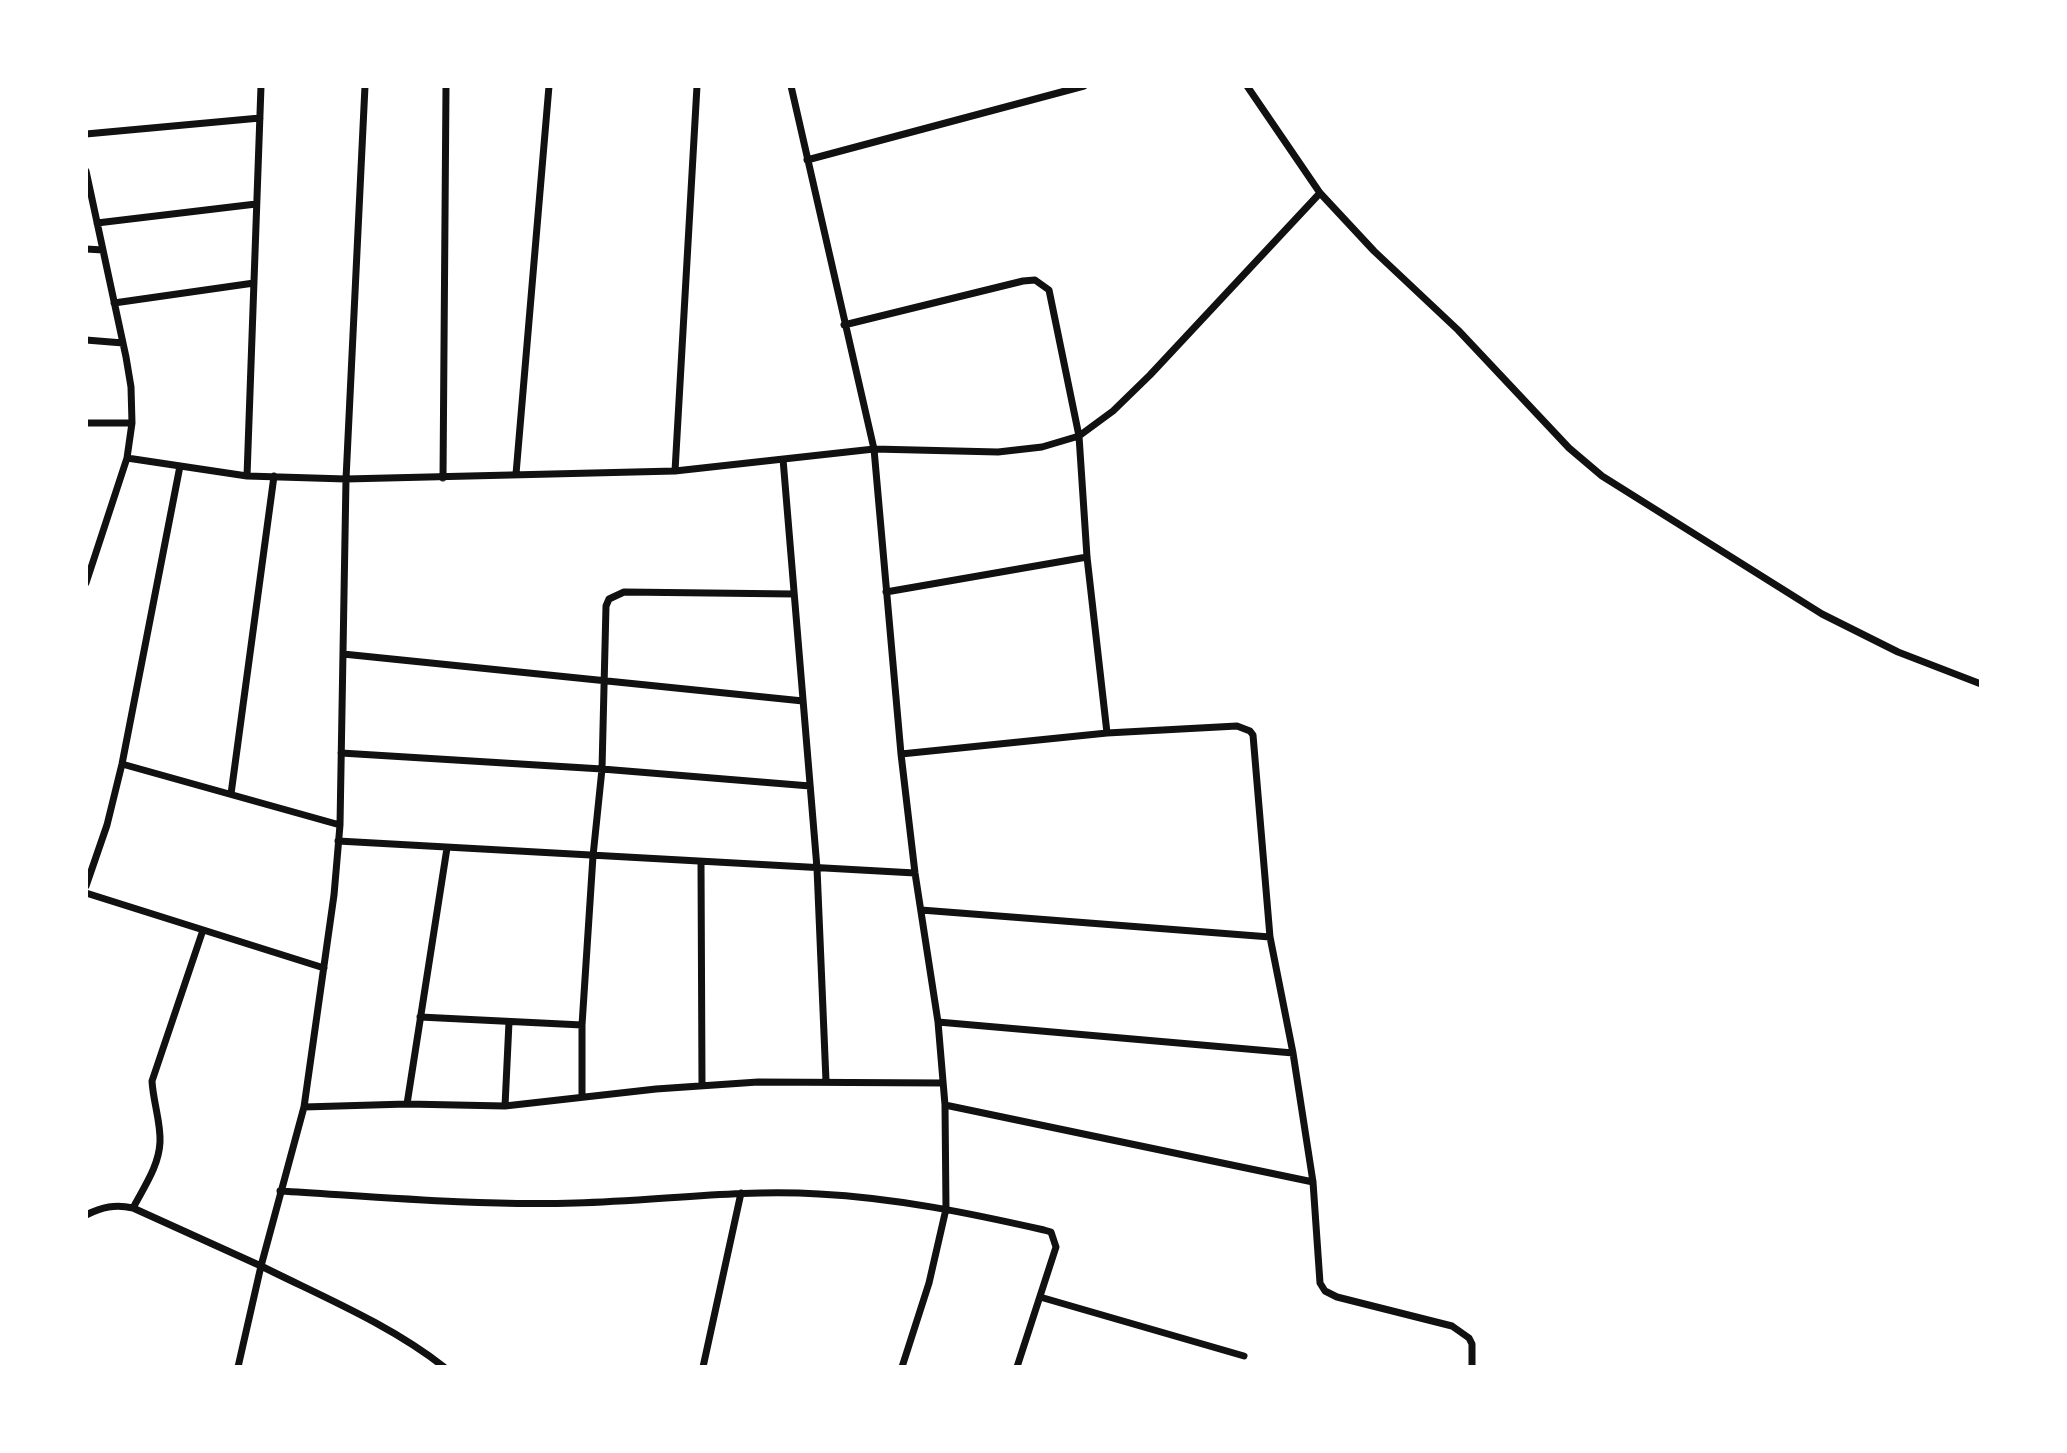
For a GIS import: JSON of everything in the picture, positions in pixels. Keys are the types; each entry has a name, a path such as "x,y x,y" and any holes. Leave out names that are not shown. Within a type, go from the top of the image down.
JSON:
{"street":[{"path":"247,476 261,86"},
{"path":"238,1367 261,1266 304,1107 324,968 340,825 346,479 365,86"},
{"path":"443,478 446,86"},
{"path":"516,474 549,86"},
{"path":"676,471 697,86"},
{"path":"791,86 874,449 901,754 943,1083 946,1209 929,1283 902,1367"},
{"path":"807,160 1084,86"},
{"path":"1247,86 1320,193 1374,251 1458,330 1569,448 1602,477 1822,614 1898,652 1981,684"},
{"path":"86,134 260,118"},
{"path":"86,171 123,343 131,387 132,423 127,458 86,583"},
{"path":"127,458 247,476 443,478 676,471 874,449 998,452 1042,447 1079,436 1112,411 1150,375 1320,193"},
{"path":"97,223 256,204"},
{"path":"86,249 103,250"},
{"path":"844,326 1023,281 1035,280 1049,290 1079,436 1087,557 1107,733"},
{"path":"114,303 254,283"},
{"path":"86,340 123,343"},
{"path":"86,423 132,423"},
{"path":"783,459 817,868 826,1081"},
{"path":"86,886 107,825 122,764 180,466"},
{"path":"231,794 274,476"},
{"path":"886,592 1087,557"},
{"path":"582,1097 582,1026 593,856 602,769 606,606 609,599 624,593 794,594"},
{"path":"343,654 803,701"},
{"path":"901,754 1107,733 1237,726 1250,730 1253,736 1270,937 1293,1053 1313,1182 1322,1288 1337,1297 1460,1329 1472,1344 1472,1367"},
{"path":"341,753 602,769 810,786"},
{"path":"122,764 340,825"},
{"path":"338,841 915,873"},
{"path":"407,1104 447,848"},
{"path":"701,862 702,1085"},
{"path":"86,893 324,968"},
{"path":"921,910 1270,937"},
{"path":"133,1208 153,1171 160,1142 152,1082 203,930"},
{"path":"420,1017 582,1026"},
{"path":"505,1106 509,1022"},
{"path":"937,1022 1293,1053"},
{"path":"304,1107 407,1104 505,1106 702,1085 826,1081 943,1083"},
{"path":"944,1105 1313,1182"},
{"path":"281,1191 434,1200 575,1203 741,1193 821,1194 920,1203 1051,1232 1056,1247 1017,1367"},
{"path":"703,1367 741,1193"},
{"path":"86,1215 99,1208 118,1205 133,1208 261,1266 368,1319 419,1348 444,1367"},
{"path":"1040,1297 1244,1356"}]}
